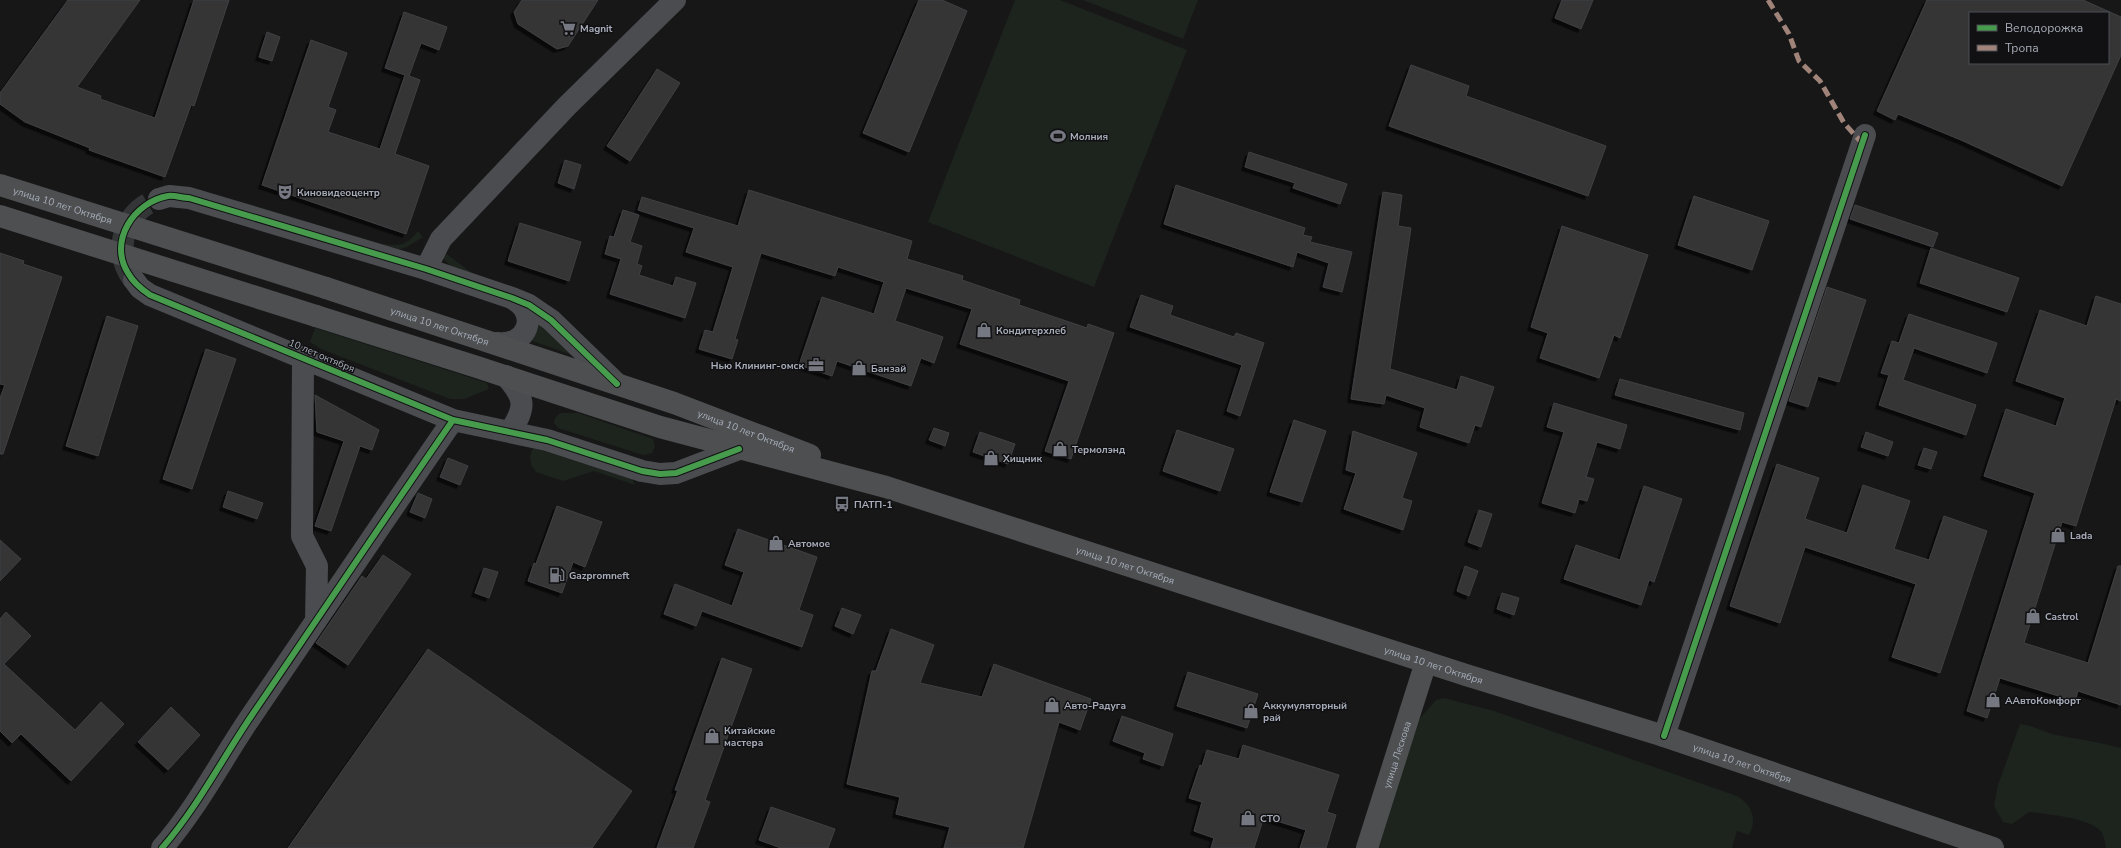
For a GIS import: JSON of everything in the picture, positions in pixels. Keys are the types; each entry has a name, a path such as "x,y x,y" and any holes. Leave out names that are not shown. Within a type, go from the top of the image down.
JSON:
{"main road":[{"name":"улица 10 лет Октября","path":"0,185 497,343 674,402 823,459 873,483"},
{"name":"улица 10 лет Октября","path":"0,216 506,376 660,427 873,483 1426,662 1664,736 1993,848"},
{"name":"улица Лескова","path":"1367,848 1426,662"}],"street":[{"path":"426,269 441,239 567,106 675,0"},
{"path":"1664,736 1865,135"},
{"path":"159,199 169,196 189,198 426,269 512,298 529,306 551,320 618,384"},
{"name":"10 лет октября","path":"134,280 140,288 150,295 453,420 547,440 642,471 660,474 676,473 739,449"},
{"path":"497,343 506,344 515,342 522,336 526,328 528,319 525,310 520,303 512,298"},
{"path":"303,358 302,536 317,566 316,621"},
{"path":"506,376 521,398 523,408 520,418 510,432"},
{"path":"162,848 177,830 227,751 316,621 346,574 453,420"},
{"path":"317,566 346,574"}],"shaded area":[{"name":"Молния","path":"1015,0 1060,0 1187,50 1094,287 928,222"},
{"path":"1083,0 1198,0 1183,39"},
{"path":"246,203 382,244 402,244 410,240 418,231 423,237 407,247 396,250 247,208"},
{"path":"444,254 448,255 480,279 452,268 443,258"},
{"path":"531,323 539,323 565,349 575,356 532,341"},
{"path":"315,328 487,383 489,389 464,399 450,399 321,349 310,342"},
{"path":"560,413 578,413 653,439 655,446 652,453 643,455 558,428 554,423 555,418"},
{"path":"535,448 632,479 635,485 594,471 563,481 536,472 531,465 530,457 532,450"},
{"path":"1444,698 1494,711 1737,796 1746,803 1752,812 1752,829 1749,835 1737,831 1732,848 1374,848 1414,725 1436,700"},
{"path":"2020,724 2056,735 2121,748 2121,848 2106,848 2102,833 2097,828 2079,820 2029,812 2012,824 2003,822 1994,806 1998,785"}],"building":[{"path":"68,0 140,0 77,87 101,96 100,99 155,118 194,0 229,0 194,106 191,105 165,177 89,150 90,148 25,122 0,104 0,93"},
{"path":"522,0 598,0 568,46 557,49 518,24 514,12"},
{"path":"919,0 942,0 967,11 909,152 863,133"},
{"path":"1562,0 1593,0 1581,29 1555,18"},
{"path":"1927,0 2083,0 2121,17 2121,55 2062,186 1961,140 1898,114 1895,120 1877,111"},
{"path":"404,12 447,27 439,50 421,43 409,76 420,80 395,154 429,166 406,234 262,185 311,40 347,53 328,107 336,110 328,132 380,149 405,75 385,68"},
{"path":"267,32 280,37 272,61 259,57"},
{"path":"1411,65 1469,86 1466,96 1606,146 1588,196 1389,126"},
{"path":"657,69 680,83 630,161 607,146"},
{"path":"1249,152 1347,184 1340,204 1293,188 1295,183 1245,167"},
{"path":"565,160 581,165 574,189 558,183"},
{"path":"1176,185 1305,228 1303,235 1312,237 1310,242 1352,252 1342,292 1323,287 1329,263 1297,252 1293,267 1164,224"},
{"path":"749,190 912,241 907,259 963,276 962,280 1020,300 1019,305 1087,328 1088,324 1114,333 1071,459 1045,451 1069,381 960,344 972,309 906,288 895,321 943,337 934,363 921,358 911,386 837,361 832,376 799,365 822,297 874,314 884,282 838,267 835,276 761,253 735,339 738,340 732,359 699,349 705,330 713,332 733,267 686,252 694,228 638,210 642,197 738,226"},
{"path":"1383,192 1402,195 1398,226 1411,228 1390,369 1457,390 1461,376 1494,387 1481,427 1475,425 1469,443 1420,427 1425,408 1386,395 1384,404 1351,399"},
{"path":"1694,196 1769,221 1752,270 1678,245"},
{"path":"1855,205 1938,233 1933,247 1850,219"},
{"path":"623,210 639,215 630,242 642,246 637,264 642,266 639,275 673,286 676,277 696,283 685,318 610,294 621,259 605,254 610,236 614,237"},
{"path":"520,223 581,242 569,281 508,261"},
{"path":"1562,226 1648,255 1620,338 1614,335 1599,378 1540,358 1548,333 1531,327"},
{"path":"1931,248 2019,278 2007,312 1920,283"},
{"path":"0,253 24,261 23,264 62,277 3,454 0,454 0,398 5,385 0,384"},
{"path":"1827,287 1866,300 1839,382 1818,376 1808,407 1789,401"},
{"path":"1141,295 1173,306 1170,315 1234,337 1236,333 1264,343 1240,416 1227,411 1242,365 1130,327"},
{"path":"2096,296 2121,304 2121,401 2116,399 2076,526 2062,522 2024,643 2088,663 2118,566 2121,566 2121,705 2078,691 2075,701 2000,678 1987,718 1967,711 2035,493 1984,476 2006,409 2056,426 2065,398 2016,381 2040,310 2087,326"},
{"path":"1909,314 1997,343 1987,373 1914,348 1903,380 1976,405 1966,435 1879,405 1889,375 1881,373 1892,341 1899,343"},
{"path":"107,316 138,326 98,456 66,446"},
{"path":"206,349 236,359 192,489 163,479"},
{"path":"1620,379 1744,413 1740,430 1615,395"},
{"path":"315,395 379,430 372,450 360,446 331,531 315,526 344,441 317,432"},
{"path":"1554,403 1627,425 1620,449 1597,442 1586,477 1594,479 1587,501 1579,499 1575,513 1542,503 1564,432 1547,427"},
{"path":"1294,420 1326,431 1302,502 1270,492"},
{"path":"934,428 949,433 945,446 929,440"},
{"path":"1177,430 1234,449 1220,491 1163,471"},
{"path":"1353,431 1417,453 1402,498 1412,501 1403,530 1344,509 1356,473 1346,470"},
{"path":"980,432 1015,444 1008,464 973,452"},
{"path":"1866,432 1893,442 1888,456 1861,447"},
{"path":"1924,448 1937,452 1931,469 1918,465"},
{"path":"448,458 468,466 460,485 440,477"},
{"path":"1777,464 1819,478 1805,519 1847,533 1863,485 1910,501 1894,549 1929,560 1944,516 1987,531 1940,673 1892,657 1916,584 1805,547 1780,623 1730,606"},
{"path":"1644,486 1682,499 1654,582 1649,580 1641,605 1564,579 1576,545 1620,560"},
{"path":"228,491 263,503 257,519 223,507"},
{"path":"418,493 432,499 425,518 410,512"},
{"path":"557,506 602,522 585,567 573,562 562,593 528,581 534,563 536,564"},
{"path":"1479,510 1492,514 1481,547 1468,542"},
{"path":"738,529 817,557 799,610 813,615 802,647 702,611 696,626 664,614 675,584 732,606 744,572 725,565"},
{"path":"0,540 21,559 0,581"},
{"path":"383,555 411,574 348,665 316,643 362,576 366,579"},
{"path":"1465,566 1478,571 1469,596 1457,591"},
{"path":"484,568 498,572 489,598 475,593"},
{"path":"1502,593 1519,598 1514,615 1497,609"},
{"path":"842,608 861,615 853,634 835,626"},
{"path":"6,612 31,636 4,664 75,730 101,702 124,724 71,781 21,734 12,743 0,731 0,619"},
{"path":"891,629 934,645 920,683 982,697 994,664 1091,699 1080,730 1059,722 1023,848 944,848 950,827 896,814 900,797 847,784 872,671 876,671"},
{"path":"428,649 632,791 592,848 288,848"},
{"path":"722,658 752,669 705,800 710,802 693,848 657,848 678,790 675,790"},
{"path":"1188,672 1258,694 1247,728 1177,706"},
{"path":"171,707 200,735 168,770 138,742"},
{"path":"1122,716 1173,734 1163,766 1143,759 1145,753 1113,741"},
{"path":"1243,745 1339,775 1327,812 1336,815 1326,848 1300,848 1306,830 1264,817 1254,848 1211,848 1214,838 1194,831 1202,802 1189,798 1200,765 1202,766 1207,750 1239,759"},
{"path":"771,807 835,829 828,848 781,848 759,840"}],"tunnel":[{"path":"134,280 127,269 123,257 125,233 137,212 147,204 159,199"}],"marked path":[{"path":"1768,0 1789,34 1799,61 1820,81 1844,123 1862,143"}],"cycle path":[{"path":"1664,736 1865,135"},
{"path":"617,384 551,320 529,305 426,269 189,198 173,196 156,200 145,206 135,215 123,236 121,248 123,261 128,273 132,279 150,295 453,420 547,440 642,471 660,474 676,473 739,449"},
{"path":"162,848 187,817 252,715 453,420"}],"place":[{"name":"Magnit","path":"568,28"},
{"name":"Молния","path":"1058,136"},
{"name":"Киновидеоцентр","path":"285,192"},
{"name":"Кондитерхлеб","path":"984,330"},
{"name":"Нью Клининг-омск","path":"816,365"},
{"name":"Банзай","path":"859,368"},
{"name":"Термолэнд","path":"1060,449"},
{"name":"Хищник","path":"991,458"},
{"name":"ПАТП-1","path":"842,504"},
{"name":"Lada","path":"2058,535"},
{"name":"Автомое","path":"776,543"},
{"name":"Gazpromneft","path":"557,575"},
{"name":"Castrol","path":"2033,616"},
{"name":"ААвтоКомфорт","path":"1993,700"},
{"name":"Авто-Радуга","path":"1052,705"},
{"name":"Аккумуляторный рай","path":"1251,711"},
{"name":"Китайские мастера","path":"712,736"},
{"name":"СТО","path":"1248,818"}]}
